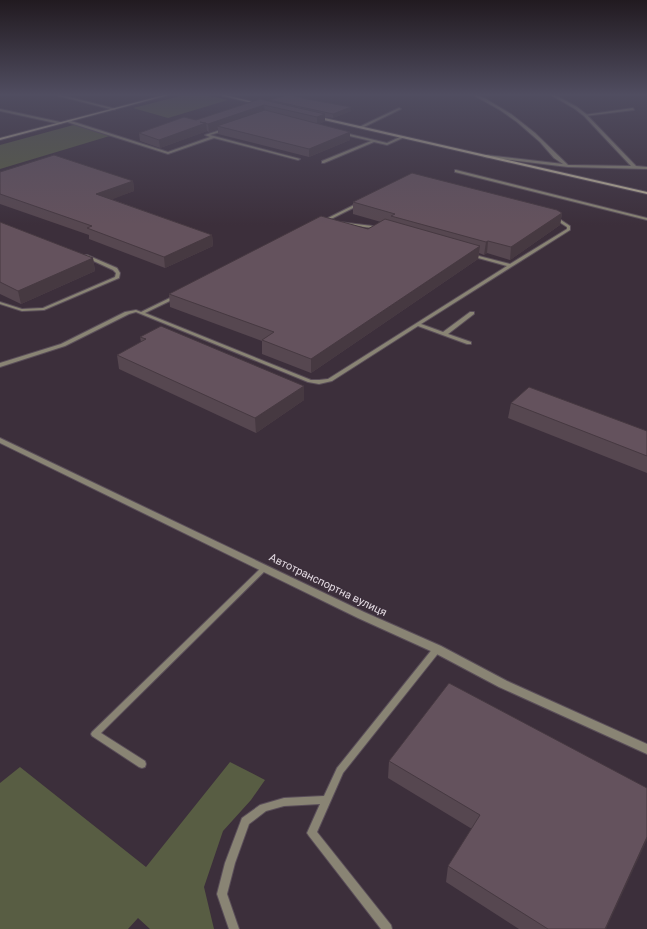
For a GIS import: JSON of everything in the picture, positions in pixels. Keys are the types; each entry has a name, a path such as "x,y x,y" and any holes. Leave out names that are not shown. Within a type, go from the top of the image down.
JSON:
{"street":[{"path":"409,138 647,193"},
{"path":"538,138 553,156 568,166"},
{"path":"607,138 635,168"},
{"path":"486,156 568,166 647,168"},
{"path":"536,162 553,156"},
{"name":"Автотранспортна вулиця","path":"0,440 361,615 437,649 503,684 647,749"}],"lane":[{"path":"122,138 168,153 209,138"},
{"path":"218,138 298,159"},
{"path":"363,138 387,144 400,138"},
{"path":"323,162 374,141"},
{"path":"456,171 647,219"},
{"path":"317,225 366,200"},
{"path":"0,365 63,344 130,312 142,313 310,381 319,382 330,380 570,228 549,215"},
{"path":"324,221 374,226 385,229"},
{"path":"467,253 511,266"},
{"path":"0,303 22,310 44,309 116,278 118,274 116,269 80,254"},
{"path":"142,313 184,292"},
{"path":"444,334 472,314"},
{"path":"419,325 469,343"},
{"path":"142,764 95,734 265,568"},
{"path":"387,929 312,834 340,771 437,649"},
{"path":"234,929 222,894 230,863 245,821 263,808 284,802 327,800"}],"green space":[{"path":"24,138 102,138 0,169 0,145"},
{"path":"230,762 265,780 251,800 223,831 204,887 214,929 150,929 138,918 128,929 0,929 0,783 20,767 146,867"}],"building":[{"path":"266,138 335,138 309,149"},
{"path":"54,155 133,181 96,194 212,235 164,257 87,228 92,226 0,194 0,172"},
{"path":"412,173 557,210 562,213 511,247 488,241 486,242 391,216 395,214 353,202"},
{"path":"321,216 368,229 385,219 480,246 311,359 262,340 274,332 169,294"},
{"path":"0,222 93,258 18,291 0,282"},
{"path":"161,326 304,386 255,418 117,355 146,339 140,337"},
{"path":"529,387 647,431 647,456 511,403"},
{"path":"449,683 647,788 647,837 605,929 548,929 448,866 480,815 389,761"}]}
